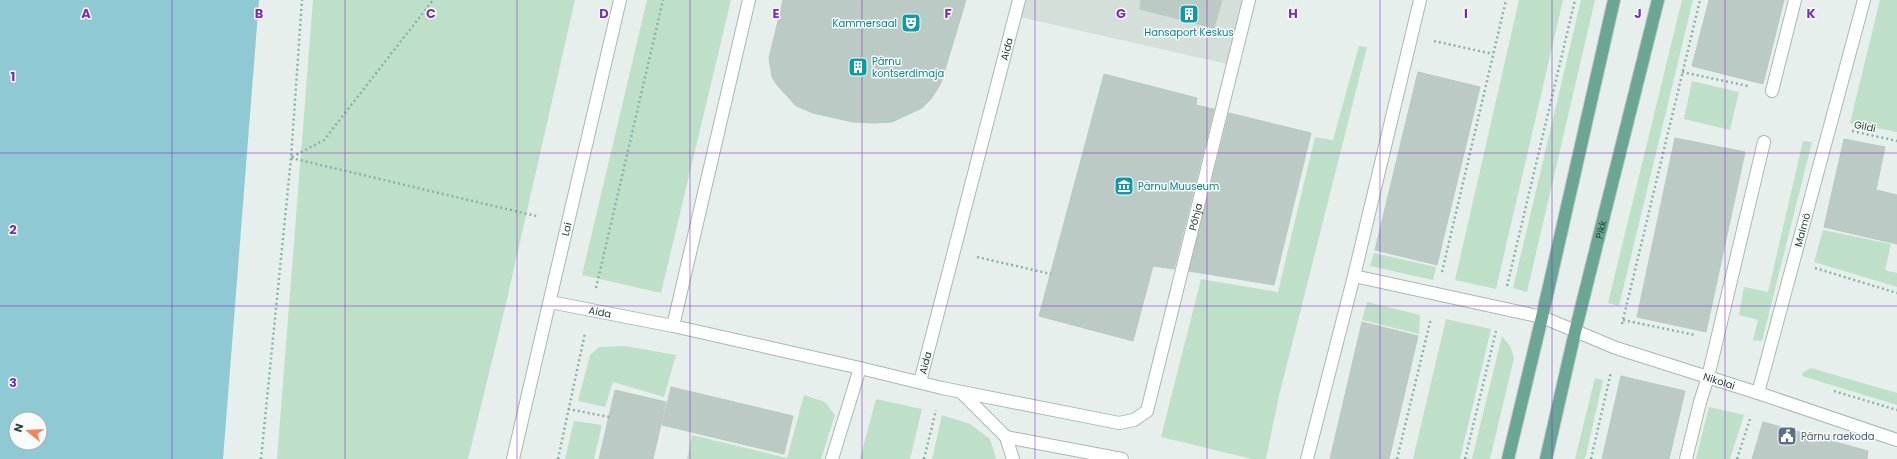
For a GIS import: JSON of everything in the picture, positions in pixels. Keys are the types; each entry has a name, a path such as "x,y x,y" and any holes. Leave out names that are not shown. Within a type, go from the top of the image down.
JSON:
{"main road":[{"path":"1508,459 1614,0"},
{"name":"Pikk","path":"1546,459 1575,332 1658,0"}],"street":[{"name":"Lai","path":"513,459 550,302 568,217 620,0"},
{"path":"673,326 749,0"},
{"name":"Aida","path":"550,302 673,326 920,382 1019,0"},
{"name":"Põhja","path":"961,392 1119,423 1134,420 1147,410 1249,0"},
{"path":"1307,459 1354,276 1420,0"},
{"path":"1772,91 1795,0"},
{"name":"Malmö","path":"1758,393 1864,0"},
{"path":"1686,459 1700,402 1708,377 1764,142"},
{"name":"Nikolai","path":"1354,276 1542,317 1616,348 1758,393 1897,440"},
{"path":"832,459 860,368"},
{"path":"920,382 961,392 1006,437 1013,459"},
{"path":"1006,437 1122,459"}],"path":[{"path":"262,459 292,158 302,0"},
{"path":"292,158 324,140 433,0"},
{"path":"558,459 590,309 663,0"},
{"path":"1397,459 1506,0"},
{"path":"1465,459 1575,0"},
{"path":"1591,459 1616,348 1700,0"},
{"path":"1412,36 1493,54"},
{"path":"1682,72 1772,91"},
{"name":"Gildi","path":"1830,127 1897,141"},
{"path":"292,158 536,216"},
{"path":"953,252 1051,274"},
{"path":"1794,262 1897,293"},
{"path":"924,459 942,388"},
{"path":"1737,459 1758,393"},
{"path":"568,409 609,416"}],"shaded area":[{"path":"1019,0 1249,0 1232,65 1015,16"}],"green space":[{"path":"313,0 575,0 505,308 468,459 277,459"},
{"path":"647,0 731,0 661,293 582,275"},
{"path":"1519,0 1563,0 1496,289 1455,280"},
{"path":"1581,0 1595,0 1527,292 1513,288"},
{"path":"1682,0 1693,0 1619,306 1608,303"},
{"path":"1880,0 1897,0 1897,132 1850,123"},
{"path":"1359,46 1367,47 1279,396 1266,459 1252,459 1161,437 1201,279 1278,292 1315,137 1333,140"},
{"path":"1692,81 1739,92 1730,130 1684,119"},
{"path":"1803,141 1812,142 1762,341 1753,340 1758,320 1739,315 1744,287 1768,292"},
{"path":"1823,230 1891,244 1885,270 1897,273 1897,287 1814,262"},
{"path":"1374,253 1436,267 1433,280 1370,266"},
{"path":"1367,302 1420,315 1419,334 1362,320"},
{"path":"1446,319 1491,329 1460,459 1413,459"},
{"path":"1502,336 1510,346 1514,358 1490,459 1472,459"},
{"path":"625,346 676,355 664,397 613,382 605,407 578,401 590,355 599,347"},
{"path":"1811,368 1897,393 1897,405 1802,376 1803,372"},
{"path":"1595,378 1603,380 1585,459 1575,459"},
{"path":"804,395 825,402 835,415 821,459 687,459 692,435 787,458"},
{"path":"876,399 922,409 910,459 860,459"},
{"path":"1709,407 1744,415 1730,459 1696,459"},
{"path":"942,415 970,424 990,439 996,459 932,459"},
{"path":"574,421 602,425 594,459 565,459"}],"water":[{"path":"0,0 259,0 223,459 0,459"}],"building":[{"name":"Pärnu kontserdimaja","path":"783,0 966,0 941,83 931,99 922,108 892,122 875,123 853,122 813,113 796,106 777,85 772,77 769,58"},
{"name":"Hansaport Keskus","path":"1141,0 1222,0 1214,28 1140,9"},
{"path":"1709,0 1784,0 1763,84 1692,66"},
{"path":"1418,72 1480,87 1437,265 1375,250"},
{"name":"Pärnu Muuseum","path":"1104,74 1197,98 1196,105 1214,109 1174,269 1153,266 1133,341 1039,316"},
{"path":"1229,113 1311,133 1274,285 1189,271"},
{"path":"1675,138 1745,152 1706,332 1637,317"},
{"path":"1844,139 1885,147 1876,190 1897,195 1897,244 1824,227"},
{"path":"1362,322 1418,336 1389,459 1330,459"},
{"path":"1621,376 1685,391 1669,459 1602,459"},
{"path":"671,387 793,416 784,454 662,425"},
{"path":"615,390 666,402 653,459 599,459"},
{"name":"Pärnu raekoda","path":"1763,422 1868,451 1867,459 1752,459"}],"place":[{"name":"Hansaport Keskus","path":"1189,14"},
{"name":"Kammersaal","path":"911,23"},
{"name":"Pärnu kontserdimaja","path":"858,67"},
{"name":"Pärnu Muuseum","path":"1124,186"},
{"name":"Pärnu raekoda","path":"1787,436"}]}
